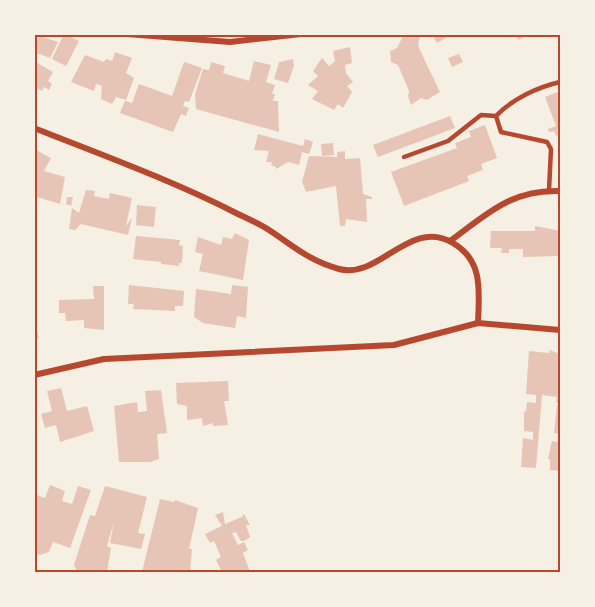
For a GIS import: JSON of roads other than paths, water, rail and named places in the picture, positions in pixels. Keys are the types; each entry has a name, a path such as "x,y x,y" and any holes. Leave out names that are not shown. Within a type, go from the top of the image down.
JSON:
{"street":[{"path":"127,34 230,42 301,34"},
{"path":"34,128 185,188 271,230 305,257 345,271 364,267 412,240 431,237 450,241 473,260 479,275 478,323"},
{"path":"450,241 504,201 517,195 549,190 561,191"},
{"path":"34,375 104,359 393,345 478,323 561,330"}],"lane":[{"path":"404,157 447,141 481,115 496,116 505,107 535,90 561,82"},
{"path":"496,116 501,132 547,142 551,149 549,190"}]}
